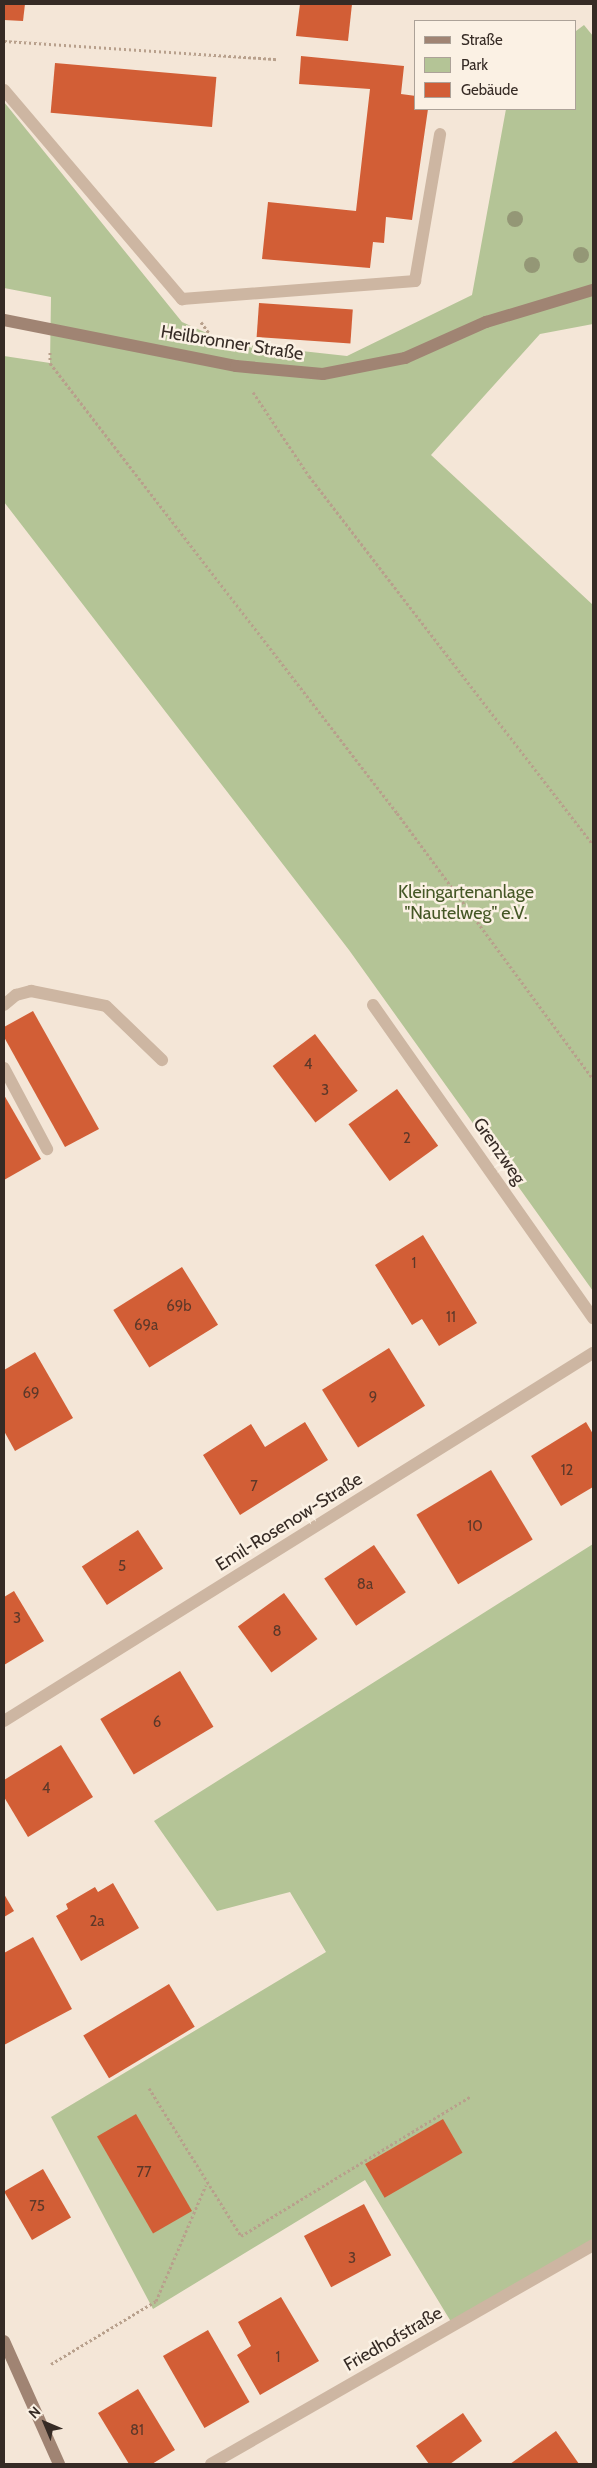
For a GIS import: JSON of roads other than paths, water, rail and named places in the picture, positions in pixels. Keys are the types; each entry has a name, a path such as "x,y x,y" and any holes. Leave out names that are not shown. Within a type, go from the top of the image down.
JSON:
{"street":[{"path":"4,90 182,299 414,281 440,134"},
{"name":"Heilbronner Straße","path":"4,320 236,366 323,374 404,358 486,322 593,290"},
{"path":"4,1005 16,995 31,991 106,1006 162,1060"},
{"name":"Grenzweg","path":"373,1005 593,1318"},
{"path":"4,1068 47,1149"},
{"name":"Emil-Rosenow-Straße","path":"4,1721 593,1352"},
{"name":"Friedhofstraße","path":"211,2464 593,2245"},
{"path":"4,2341 58,2464"}],"park label":[{"name":"Kleingartenanlage \"Nautelweg\" e.V.","path":"466,903"}]}
